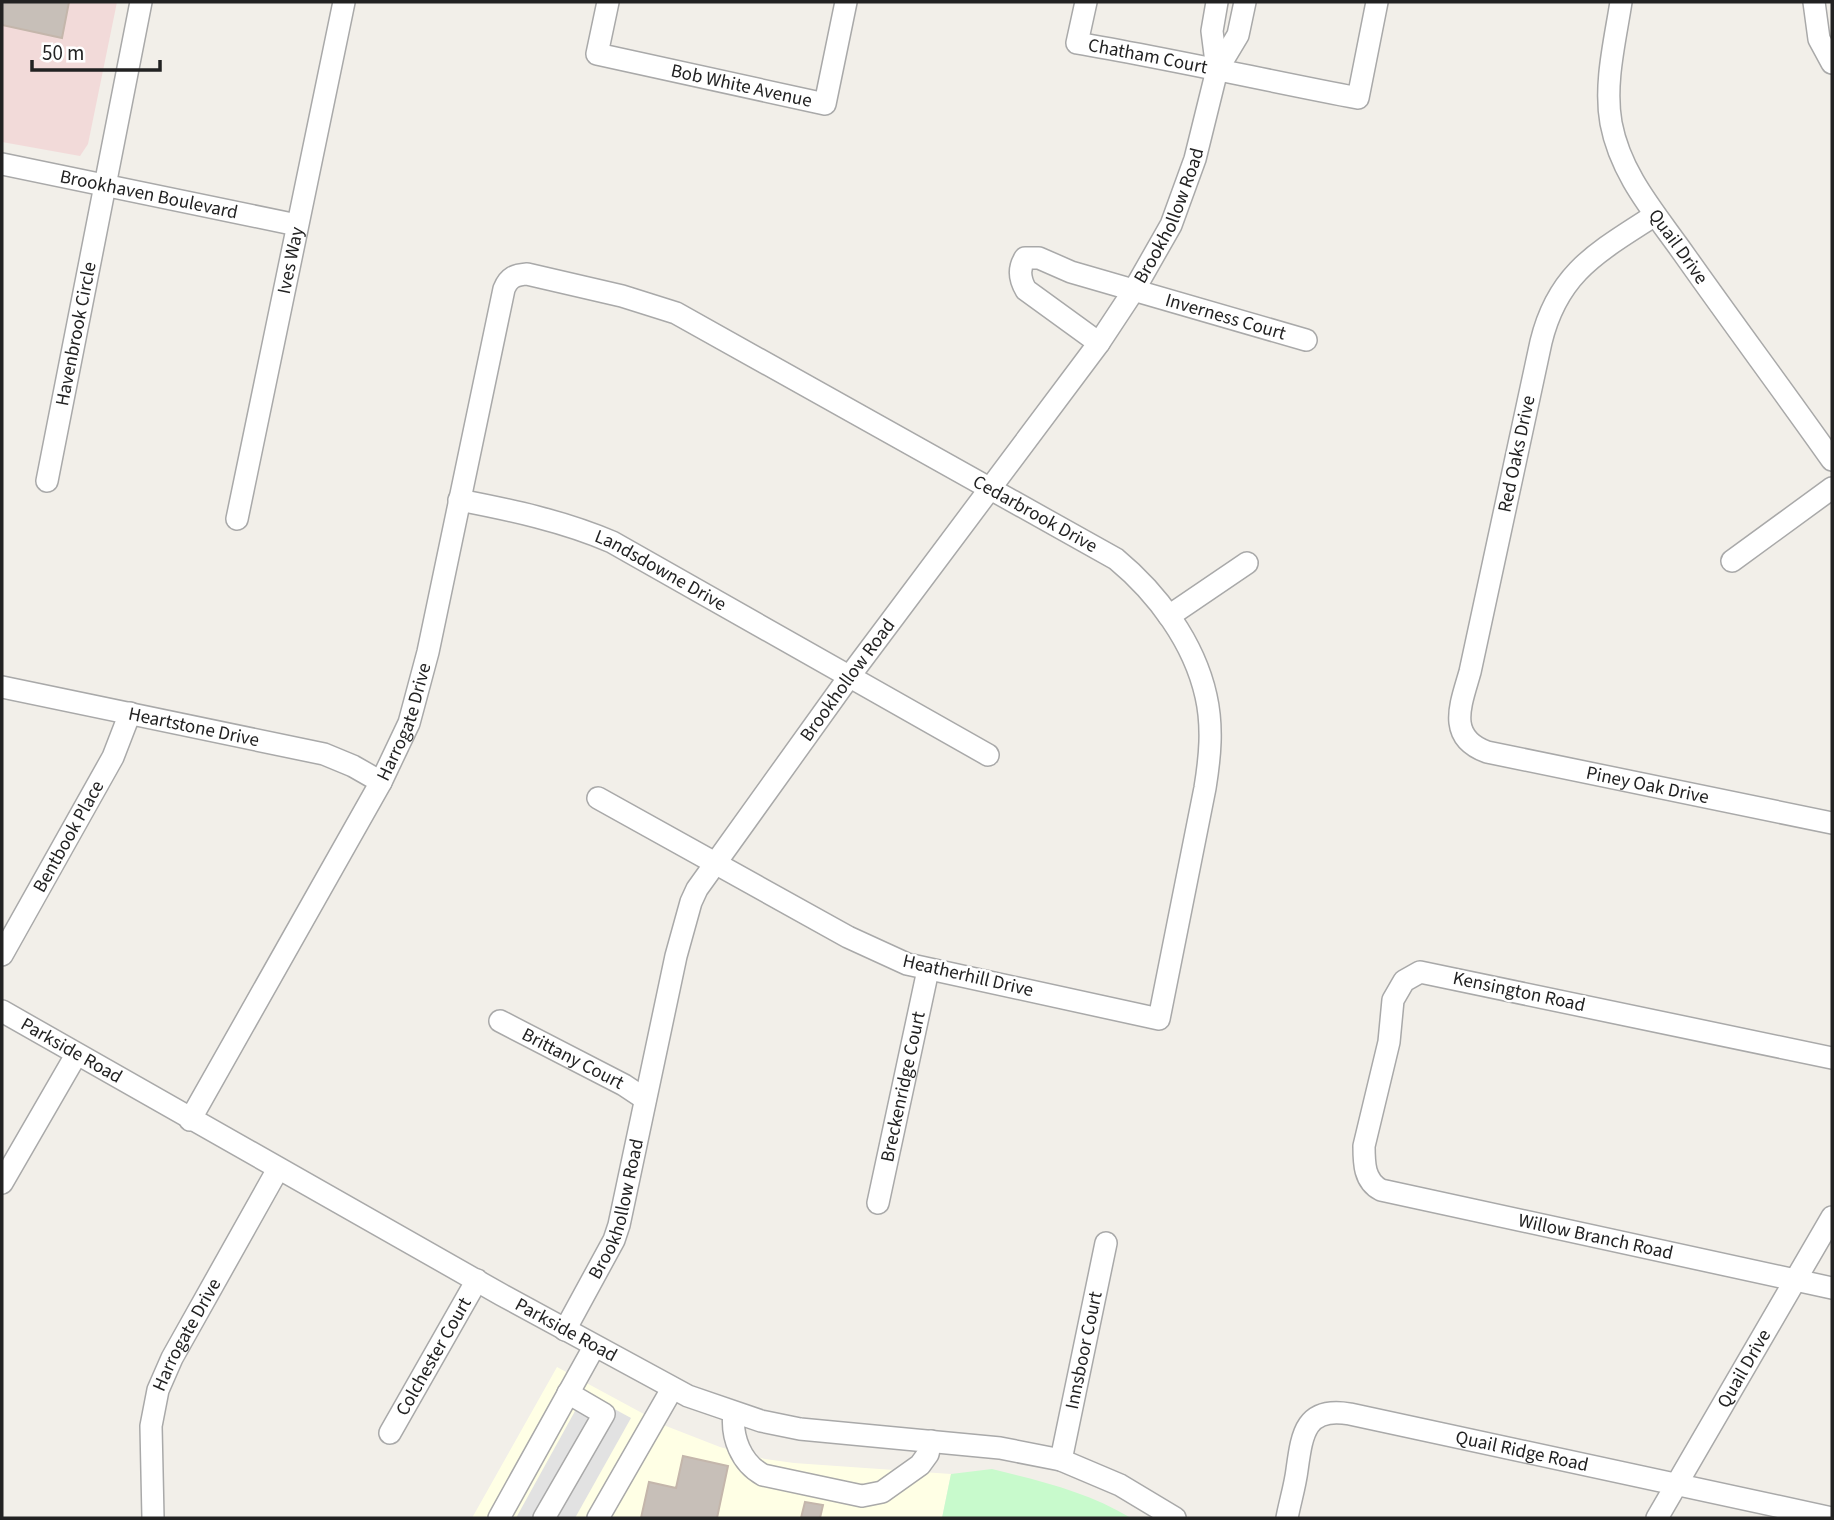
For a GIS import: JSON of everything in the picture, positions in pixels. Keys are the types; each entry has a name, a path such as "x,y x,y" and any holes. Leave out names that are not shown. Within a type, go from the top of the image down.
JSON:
{"street":[{"name":"Havenbrook Circle","path":"47,481 141,2"},
{"name":"Ives Way","path":"237,519 344,2"},
{"name":"Bob White Avenue","path":"608,2 597,54 825,104 846,2"},
{"name":"Chatham Court","path":"1086,2 1077,43 1217,70"},
{"name":"Brookhollow Road","path":"1217,2 1212,31 1217,70"},
{"name":"Brookhollow Road","path":"565,1330 614,1240 624,1209 645,1099 691,902 849,677 1099,343 1134,290 1160,245 1184,192 1217,70 1238,35 1245,2"},
{"path":"1217,70 1358,98 1377,2"},
{"name":"Quail Drive","path":"1621,2 1610,84 1611,122 1625,166 1655,215 1832,460"},
{"path":"1814,2 1819,39 1832,63"},
{"name":"Brookhaven Boulevard","path":"2,164 297,225"},
{"name":"Red Oaks Drive","path":"1466,738 1460,725 1460,709 1550,309 1577,270 1655,215"},
{"name":"Inverness Court","path":"1099,343 1026,290 1020,281 1025,258 1039,258 1071,272 1306,340"},
{"name":"Cedarbrook Drive","path":"508,281 517,275 527,274 622,296 676,313 1116,559 1153,594 1169,616 1194,663 1206,694 1210,736 1203,798 1159,1019"},
{"name":"Harrogate Drive","path":"190,1120 381,782 409,723 508,281"},
{"path":"1732,561 1832,488"},
{"name":"Landsdowne Drive","path":"459,500 543,517 581,528 612,542 988,755"},
{"path":"1169,616 1247,563"},
{"name":"Heartstone Drive","path":"2,687 324,754 381,782"},
{"name":"Bentbook Place","path":"2,956 113,757 131,713"},
{"name":"Piney Oak Drive","path":"1466,738 1471,744 1487,752 1832,823"},
{"name":"Heatherhill Drive","path":"598,798 873,950 928,970 1159,1019"},
{"name":"Breckenridge Court","path":"878,1203 928,970"},
{"name":"Kensington Road","path":"1367,1174 1364,1167 1364,1146 1389,1042 1393,1000 1404,981 1420,972 1832,1058"},
{"name":"Parkside Road","path":"2,1011 190,1120 672,1389 734,1413 800,1429 1000,1448 1061,1460 1120,1485 1175,1518"},
{"name":"Brittany Court","path":"500,1021 645,1099"},
{"path":"2,1183 76,1055"},
{"name":"Harrogate Drive","path":"153,1518 151,1426 158,1390 172,1358 278,1169"},
{"name":"Willow Branch Road","path":"1367,1174 1375,1187 1381,1190 1832,1288"},
{"name":"Quail Drive","path":"1657,1518 1832,1217"},
{"name":"Innsboor Court","path":"1061,1460 1106,1243"},
{"name":"Colchester Court","path":"390,1433 477,1280"},
{"path":"499,1518 594,1347"},
{"path":"598,1518 672,1389"},
{"path":"544,1518 604,1414 568,1393"},
{"name":"Quail Ridge Road","path":"1287,1518 1302,1436 1316,1418 1330,1412 1350,1414 1832,1518"},
{"path":"734,1413 732,1427 736,1441 756,1471 763,1475 862,1496 882,1492 920,1465 928,1454 931,1441"}],"shaded area":[{"path":"2,2 117,2 88,144 80,156 2,142"},
{"path":"557,1367 666,1426 720,1447 765,1459 794,1463 951,1474 942,1518 472,1518"},
{"path":"585,1393 631,1418 575,1518 516,1518"}],"green space":[{"path":"992,1469 1081,1494 1131,1518 942,1518 951,1474"}],"building":[{"path":"2,2 69,2 62,38 2,25"},
{"path":"683,1456 728,1466 717,1518 641,1518 649,1482 676,1488"},
{"path":"805,1502 823,1505 820,1518 801,1518"}]}
